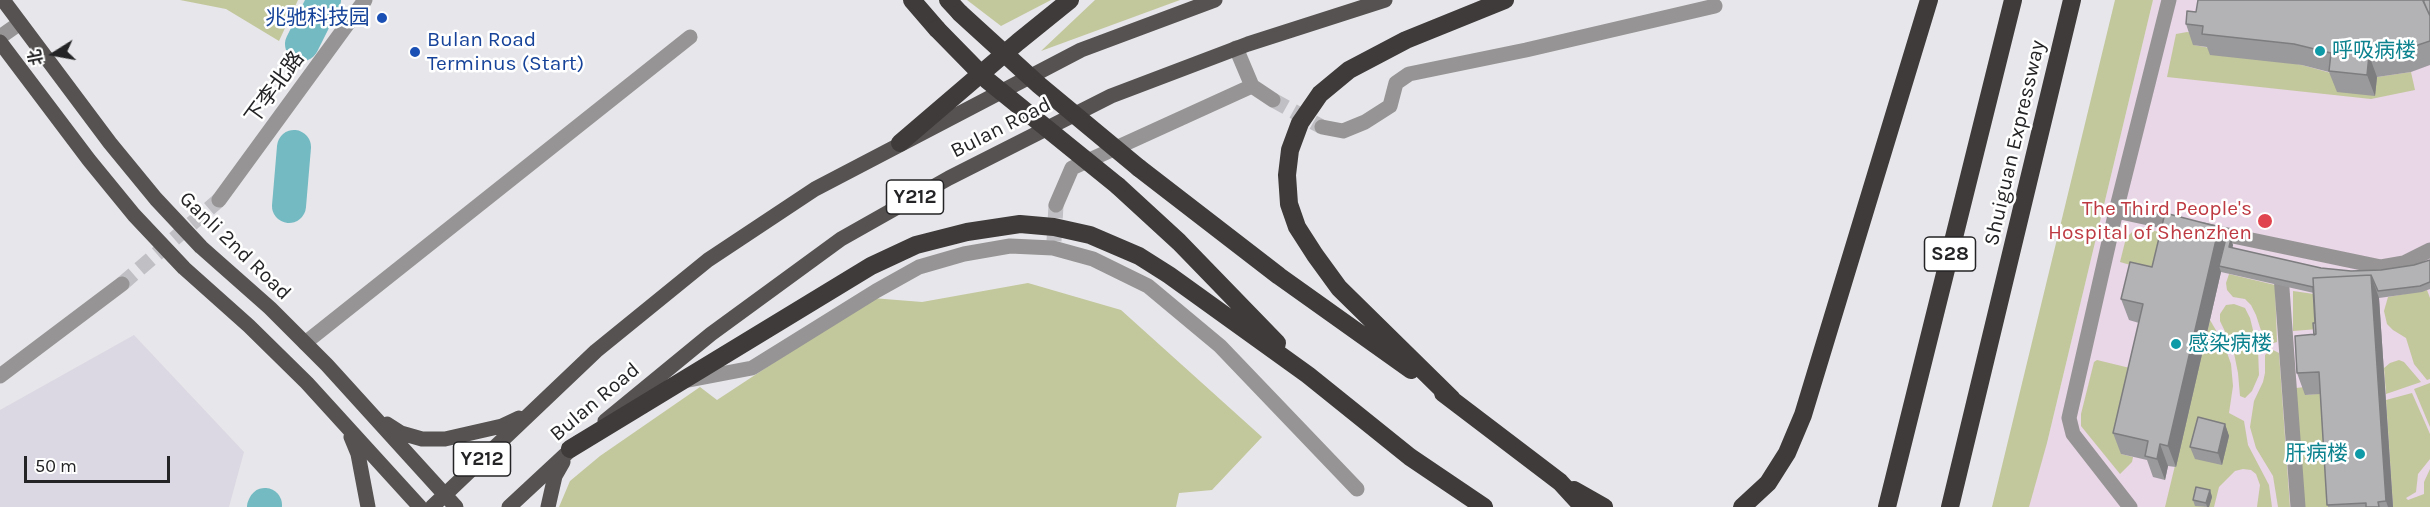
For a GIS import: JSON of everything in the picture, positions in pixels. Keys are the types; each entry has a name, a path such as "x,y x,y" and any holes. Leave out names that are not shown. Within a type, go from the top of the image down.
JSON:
{"highway":[{"path":"912,0 987,80 1119,186 1179,242 1308,375"},
{"path":"900,143 1071,0"},
{"path":"1452,399 1339,288 1315,255 1298,227 1289,204 1287,175 1290,150 1300,123 1320,94 1349,70 1407,40 1505,0"},
{"path":"1742,507 1768,483 1786,453 1803,415 1929,0"},
{"name":"Shuiguan Expressway","path":"1887,507 2013,0"},
{"name":"Shuiguan Expressway","path":"1950,507 2072,0"},
{"path":"954,6 1039,85 1139,168 1288,282 1452,399 1560,482 1604,507"},
{"path":"570,449 861,272 898,253 916,245 967,232 1020,224 1054,227 1090,235 1125,249 1169,275 1308,375 1410,457 1484,507"},
{"path":"1560,482 1583,507"}],"main road":[{"name":"Ganli 2nd Road","path":"3,0 110,143 156,199 201,247 270,308 305,343 456,507"},
{"name":"Bulan Road","path":"432,507 596,351 708,260 815,189 1081,50 1215,0"},
{"name":"Bulan Road","path":"509,507 570,449 711,334 841,239 950,178 1111,96 1236,48 1385,0"},
{"path":"0,42 89,160 134,215 184,268 258,334 345,424 420,507"},
{"path":"373,416 401,433 423,438 445,439 502,426 532,411"},
{"path":"345,424 358,454 368,507"},
{"path":"548,507 555,476 570,449"}],"street":[{"name":"下李北路","path":"219,200 365,0"},
{"path":"2130,507 2073,434 2069,418 2116,211 2169,0"},
{"path":"1322,128 1343,130 1365,122 1390,106 1396,83 1409,74 1526,50 1715,6"},
{"path":"0,37 20,23"},
{"path":"305,343 690,37"},
{"path":"1236,48 1252,86 1273,100"},
{"path":"1056,205 1072,168 1252,86"},
{"path":"2116,211 2287,249 2381,267 2404,263 2425,252 2426,272"},
{"path":"683,381 752,368 919,267 964,254 1010,246 1053,244 1093,259 1148,286 1220,346 1357,489"},
{"path":"2287,249 2281,275 2298,507"},
{"path":"0,376 122,284"}],"shaded area":[{"name":"The Third People's Hospital of Shenzhen","path":"2153,0 2430,0 2430,507 2026,507 2047,443"},
{"path":"134,335 244,452 229,507 0,507 0,410"}],"green space":[{"path":"180,0 298,0 279,41 226,9"},
{"path":"967,0 1051,0 1001,26"},
{"path":"1095,0 1180,0 1041,51"},
{"path":"2115,0 2153,0 2047,443 2029,507 1992,507"},
{"path":"2195,33 2194,45 2302,65 2338,75 2377,77 2411,72 2415,90 2371,99 2167,77 2176,34"},
{"path":"2143,228 2167,234 2155,272 2120,262 2126,238 2135,229"},
{"path":"2229,274 2275,285 2277,342 2265,343 2251,305 2245,299 2233,297 2227,290 2226,283"},
{"path":"1028,283 1121,310 1262,437 1212,490 1179,493 1176,507 559,507 570,481 600,456 700,387 717,400 872,298 922,302"},
{"path":"2427,290 2430,298 2430,379 2427,380 2414,364 2406,338 2387,324 2384,311 2388,297"},
{"path":"2293,291 2314,294 2318,329 2293,331"},
{"path":"2234,304 2245,308 2250,318 2258,350 2259,375 2252,391 2245,398 2240,396 2233,348 2220,321 2220,314 2226,305"},
{"path":"2210,320 2224,344 2231,364 2233,386 2229,413 2244,421 2248,445 2269,485 2272,507 2257,507 2260,485 2256,474 2251,470 2243,469 2235,471 2219,487 2214,507 2165,507"},
{"path":"2271,349 2279,353 2290,507 2278,507 2273,476 2256,448 2250,427 2254,401 2265,373 2265,355"},
{"path":"2097,360 2134,369 2121,454 2133,457 2132,462 2120,474 2081,426 2081,414 2094,362"},
{"path":"2399,360 2404,362 2421,382 2386,394 2384,368"},
{"path":"2430,383 2430,427 2414,389"},
{"path":"2305,387 2306,395 2327,393 2334,507 2304,507 2296,388"},
{"path":"2412,393 2430,434 2430,459 2418,474 2416,492 2406,498 2408,500 2424,494 2424,482 2430,469 2430,507 2393,507 2386,400"}],"building":[{"name":"呼吸病楼","path":"2198,0 2423,0 2430,16 2430,41 2403,50 2369,55 2367,75 2329,71 2331,53 2294,44 2202,34 2203,26 2186,24 2187,11 2196,12"},
{"path":"2430,0 2430,16 2423,1"},
{"name":"感染病楼","path":"2165,213 2219,227 2168,446 2160,444 2157,459 2145,456 2148,441 2113,433 2143,304 2121,299 2130,262 2152,267"},
{"path":"2223,237 2231,239 2229,247 2321,268 2351,271 2381,270 2430,260 2430,282 2420,286 2378,291 2371,275 2313,278 2316,334 2314,335 2313,287 2219,266 2225,242"},
{"name":"肝病楼","path":"2371,275 2386,501 2378,502 2379,507 2366,507 2366,503 2327,505 2319,372 2297,373 2295,336 2316,334 2313,278"},
{"path":"2198,417 2225,424 2218,453 2190,447"},
{"path":"2196,487 2210,490 2206,503 2193,500"}],"waterway":[{"path":"302,44 324,0"},
{"path":"289,206 294,147"}],"tunnel":[{"path":"1273,100 1322,127"},
{"path":"122,284 219,200"},
{"path":"1054,241 1056,205"}],"place":[{"name":"兆驰科技园","path":"382,18"},
{"name":"呼吸病楼","path":"2320,51"},
{"name":"Bulan Road Terminus (Start)","path":"415,52"},
{"name":"The Third People's Hospital of Shenzhen","path":"2265,221"},
{"name":"感染病楼","path":"2176,344"},
{"name":"肝病楼","path":"2360,454"}]}
